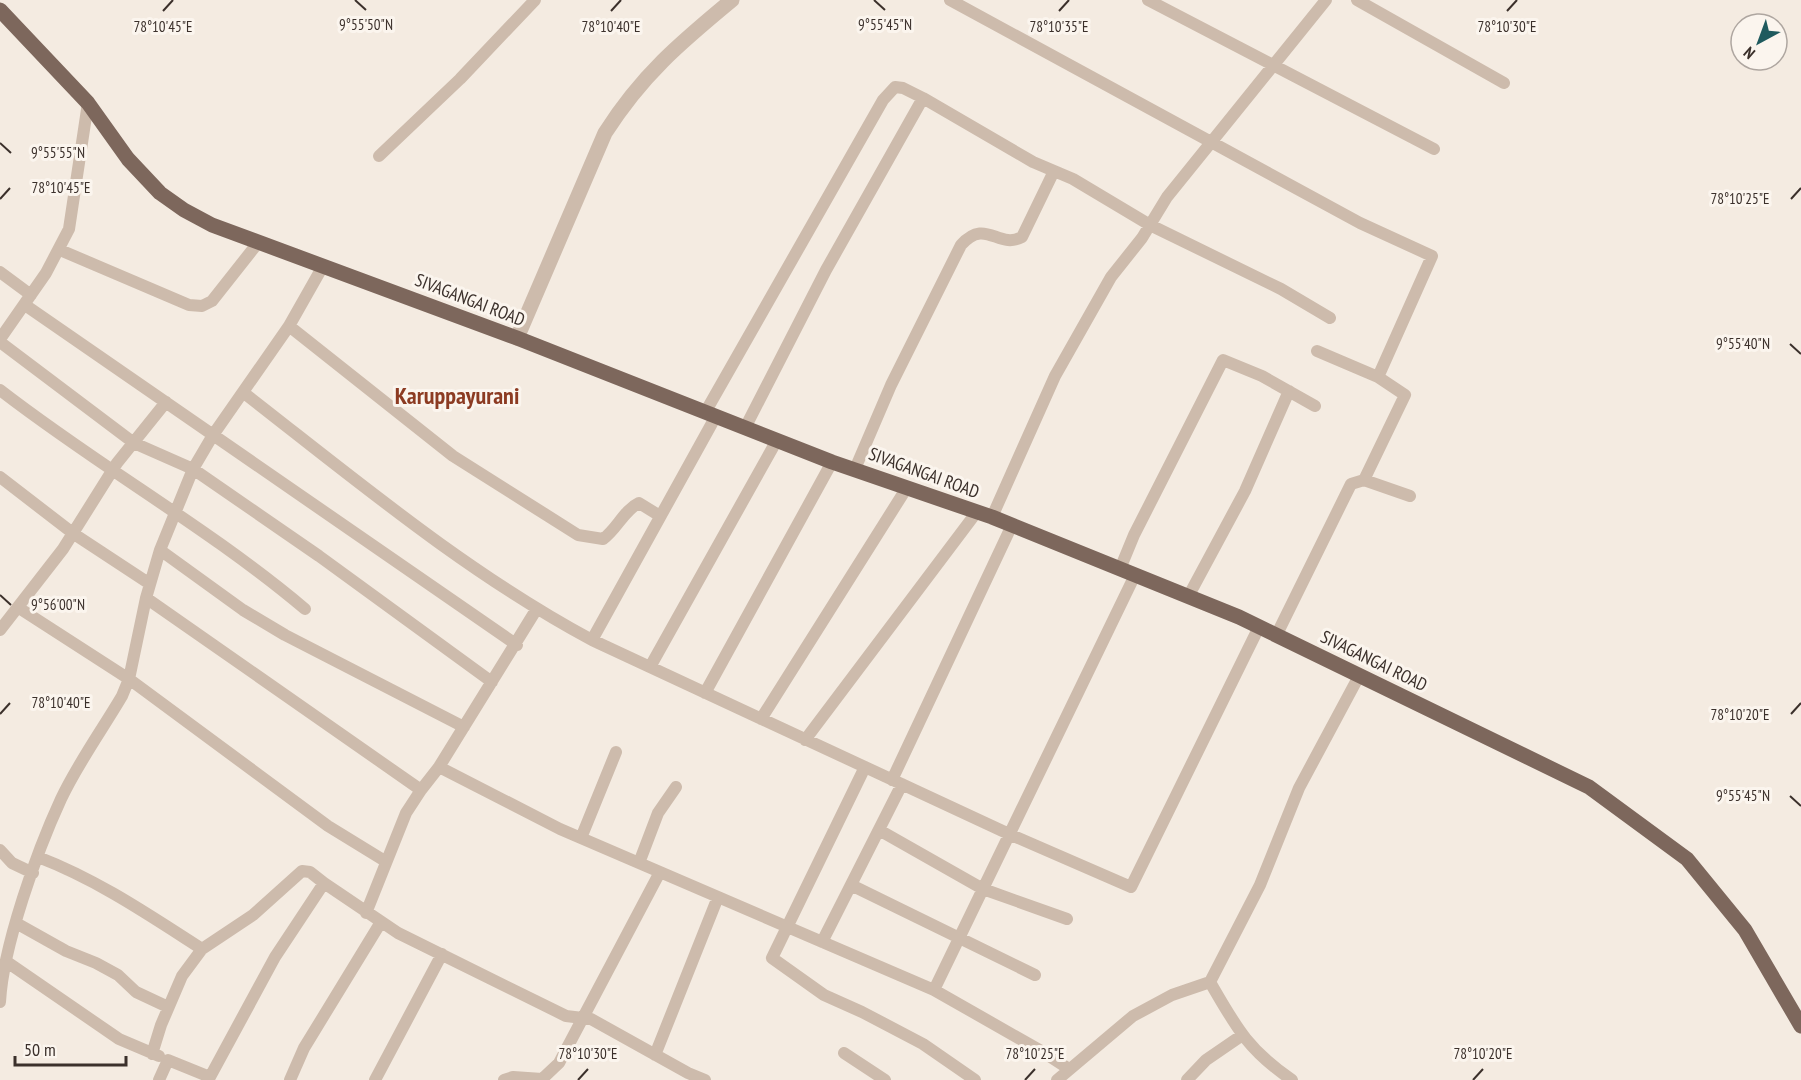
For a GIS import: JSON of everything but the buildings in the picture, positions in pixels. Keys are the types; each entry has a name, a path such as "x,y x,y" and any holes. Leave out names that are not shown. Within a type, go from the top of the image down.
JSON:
{"main road":[{"name":"SIVAGANGAI ROAD","path":"0,10 88,103 128,159 160,193 184,210 257,243 517,338 746,426 832,462 992,517 1135,575 1259,627 1589,787 1687,859 1745,930 1801,1026"}],"street":[{"path":"379,156 460,79 535,0"},
{"path":"517,338 605,133 623,105 671,50 732,0"},
{"path":"950,0 1360,223 1432,256 1378,377"},
{"path":"1148,0 1434,149"},
{"path":"992,517 1054,376 1111,277 1150,225 1167,196 1235,117 1272,64 1326,0"},
{"path":"1357,0 1503,82"},
{"path":"592,640 660,516 711,413 883,100 895,87 923,98 1150,225 1281,289 1330,318"},
{"path":"746,426 826,270 923,98"},
{"path":"88,103 69,229 60,250 0,340 134,443 193,469 319,556 492,682"},
{"path":"855,469 891,386 961,245 975,233 982,232 1006,239 1016,240 1022,237 1054,171"},
{"path":"60,250 189,305 202,306 212,301 257,243"},
{"path":"0,1002 16,923 38,857 61,798 122,696 129,679 146,598 160,550 193,469 213,435 289,326 323,266"},
{"path":"0,272 28,300 166,402 517,645"},
{"path":"289,326 453,456 578,535 603,539 612,533 632,506 639,503 660,516"},
{"path":"1317,351 1378,377 1405,395 1364,480"},
{"path":"1120,569 1134,535 1223,360 1262,376 1315,406"},
{"path":"0,390 113,471 232,550 305,609"},
{"path":"1188,597 1245,491 1289,391"},
{"path":"244,393 472,566 536,610 592,640 805,740 1131,887 1259,627"},
{"path":"0,630 74,534 113,471 166,402"},
{"path":"650,667 777,440"},
{"path":"705,693 832,462"},
{"path":"0,477 74,534 150,584"},
{"path":"1276,636 1289,605 1352,484 1364,480 1410,496"},
{"path":"761,719 906,489"},
{"path":"805,740 976,513"},
{"path":"822,942 879,830 897,782 1012,525"},
{"path":"160,550 243,610 285,635 464,728"},
{"path":"934,990 1135,575"},
{"path":"146,598 421,790"},
{"path":"19,608 129,679 328,826 385,861"},
{"path":"366,912 406,813 464,728 517,645 536,610"},
{"path":"1057,1080 1132,1016 1172,995 1210,982 1260,885 1299,788 1359,676"},
{"path":"581,838 616,752"},
{"path":"439,767 581,838 934,990 1043,1052 1069,1070"},
{"path":"865,767 772,958 824,995 862,1011 923,1044 975,1080"},
{"path":"639,863 658,813 676,787"},
{"path":"879,830 983,889 1067,919"},
{"path":"0,850 12,863 33,873"},
{"path":"38,857 83,876 113,892 202,950"},
{"path":"152,1054 168,1006 182,976 202,950 253,915 302,871 310,872 381,922 483,977 566,1016 591,1019 705,1080"},
{"path":"504,1080 513,1077 542,1078 559,1063 660,872"},
{"path":"7,962 118,1039 213,1078 275,957 324,883"},
{"path":"851,885 1035,975"},
{"path":"655,1055 717,897"},
{"path":"290,1080 304,1048 381,922"},
{"path":"16,923 66,951 118,975 136,992 168,1006"},
{"path":"375,1080 442,954"},
{"path":"1210,982 1241,1036 1256,1053 1292,1080"},
{"path":"1187,1080 1206,1060 1241,1036"},
{"path":"844,1053 885,1080"},
{"path":"159,1080 168,1060"}],"district":[{"name":"Karuppayurani","path":"457,396"}]}
